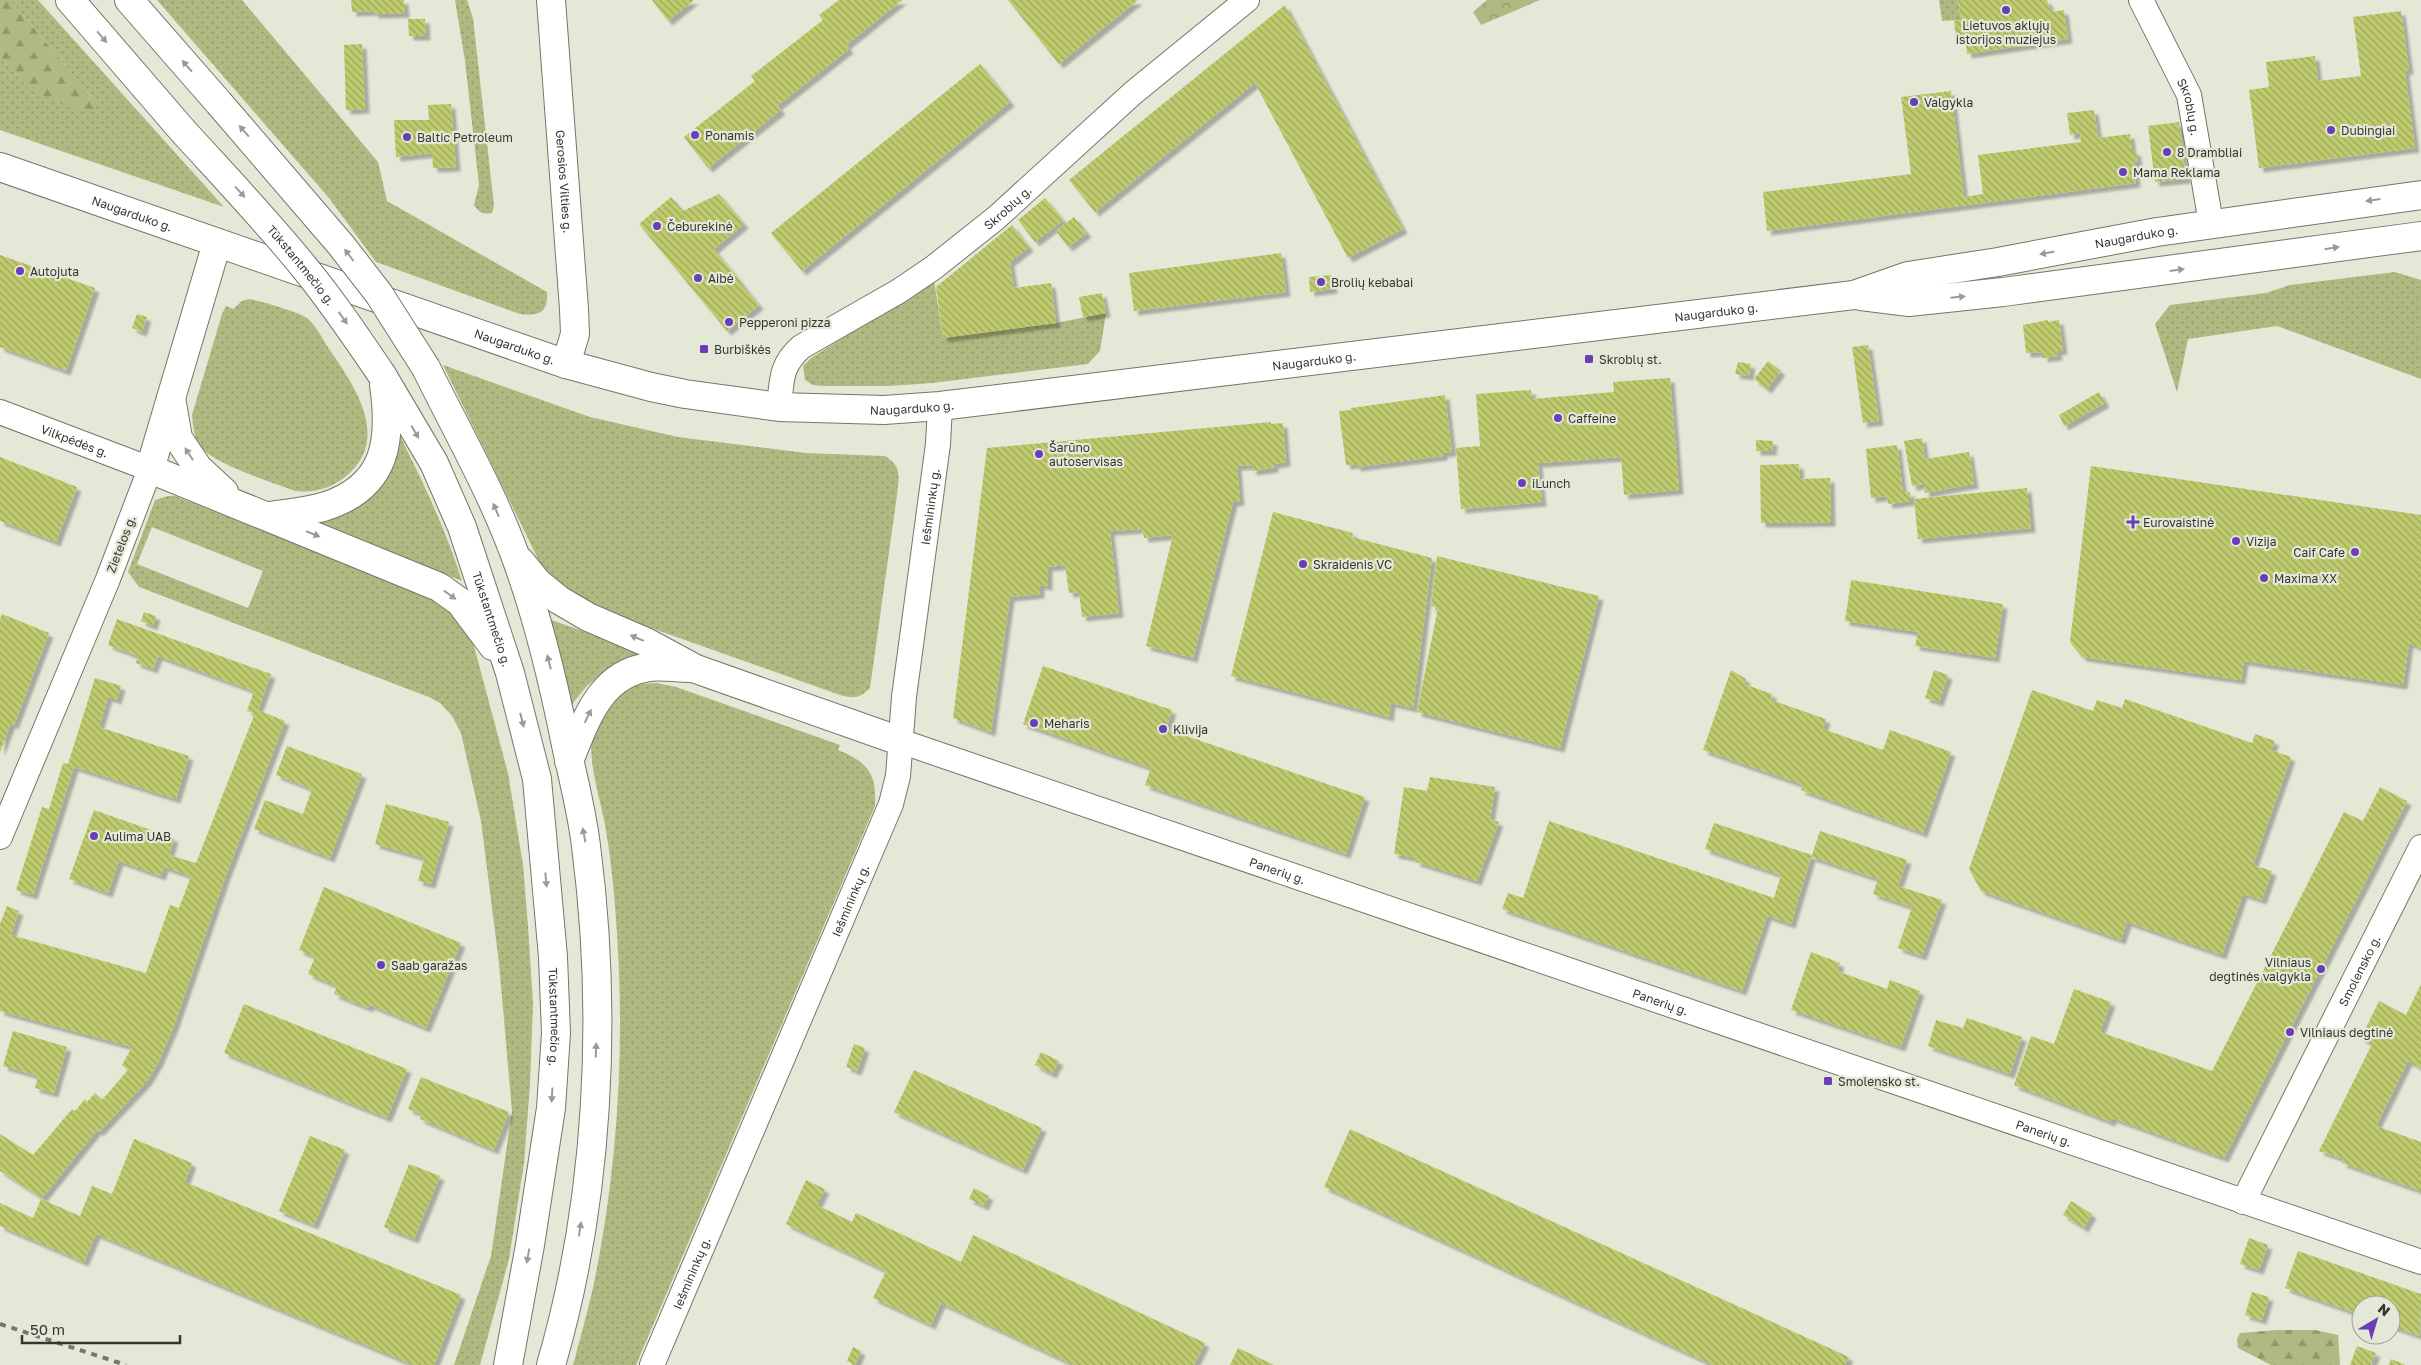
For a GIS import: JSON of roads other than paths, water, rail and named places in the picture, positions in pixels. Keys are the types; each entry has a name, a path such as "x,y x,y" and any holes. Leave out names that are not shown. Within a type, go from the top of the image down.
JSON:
{"main road":[{"name":"Tūkstantmečio g.","path":"70,0 183,131 269,224 340,313 382,375 434,463 462,527 510,673 537,779 553,957 556,1033 551,1108 530,1245 508,1365"},
{"path":"129,0 341,245 379,294 426,368 494,504 515,555 548,659 586,845 596,953 597,1029 594,1115 581,1227 562,1328 551,1365"},
{"name":"Gerosios Vilties g.","path":"551,0 574,309 575,334 566,364"},
{"name":"Naugarduko g.","path":"0,167 566,364 685,394 779,407 884,410 940,406 1854,295 1908,276 1998,262 2211,223 2421,195"},
{"name":"Naugarduko g.","path":"1854,295 1909,302 2162,273 2421,236"},
{"name":"Zietelos g.","path":"150,468 217,243"},
{"path":"268,516 327,506 348,496 375,472 383,457 389,418 382,375"},
{"path":"171,398 178,438 198,468 234,502"},
{"path":"150,468 439,587 460,602 477,622 510,673"},
{"path":"515,555 538,582 559,600 588,617 646,642 696,669 900,741"},
{"path":"569,761 586,718 597,699 610,683 628,672 651,667 696,669"}],"street":[{"name":"Skroblų g.","path":"779,407 783,369 790,357 801,347 899,291 933,268 996,218 1132,93 1247,0"},
{"name":"Skroblų g.","path":"2141,0 2189,95 2211,223"},
{"name":"Iešmininkų g.","path":"652,1365 891,804 898,776 905,688 938,444 940,406"},
{"name":"Vilkpėdės g.","path":"0,412 150,468"},
{"name":"Zietelos g.","path":"0,837 108,579 150,468"},
{"name":"Panerių g.","path":"900,741 2421,1262"},
{"name":"Smolensko g.","path":"2243,1202 2421,847"}],"railway":[{"path":"0,1324 126,1365"}],"place":[{"name":"Lietuvos aklųjų istorijos muziejus","path":"2006,10"},
{"name":"Valgykla","path":"1914,102"},
{"name":"Dubingiai","path":"2331,130"},
{"name":"Ponamis","path":"695,135"},
{"name":"Baltic Petroleum","path":"407,137"},
{"name":"8 Drambliai","path":"2167,152"},
{"name":"Mama Reklama","path":"2123,172"},
{"name":"Čeburekinė","path":"657,226"},
{"name":"Autojuta","path":"20,271"},
{"name":"Aibė","path":"698,278"},
{"name":"Brolių kebabai","path":"1321,282"},
{"name":"Pepperoni pizza","path":"729,322"},
{"name":"Burbiškės","path":"704,349"},
{"name":"Skroblų st.","path":"1589,359"},
{"name":"Caffeine","path":"1558,418"},
{"name":"Šarūno autoservisas","path":"1039,454"},
{"name":"iLunch","path":"1522,483"},
{"name":"Eurovaistinė","path":"2133,522"},
{"name":"Vizija","path":"2236,541"},
{"name":"Caif Cafe","path":"2355,552"},
{"name":"Skraidenis VC","path":"1303,564"},
{"name":"Maxima XX","path":"2264,578"},
{"name":"Meharis","path":"1034,723"},
{"name":"Klivija","path":"1163,729"},
{"name":"Aulima UAB","path":"94,836"},
{"name":"Saab garažas","path":"381,965"},
{"name":"Vilniaus degtinės valgykla","path":"2321,969"},
{"name":"Vilniaus degtinė","path":"2290,1032"},
{"name":"Smolensko st.","path":"1828,1081"}]}
